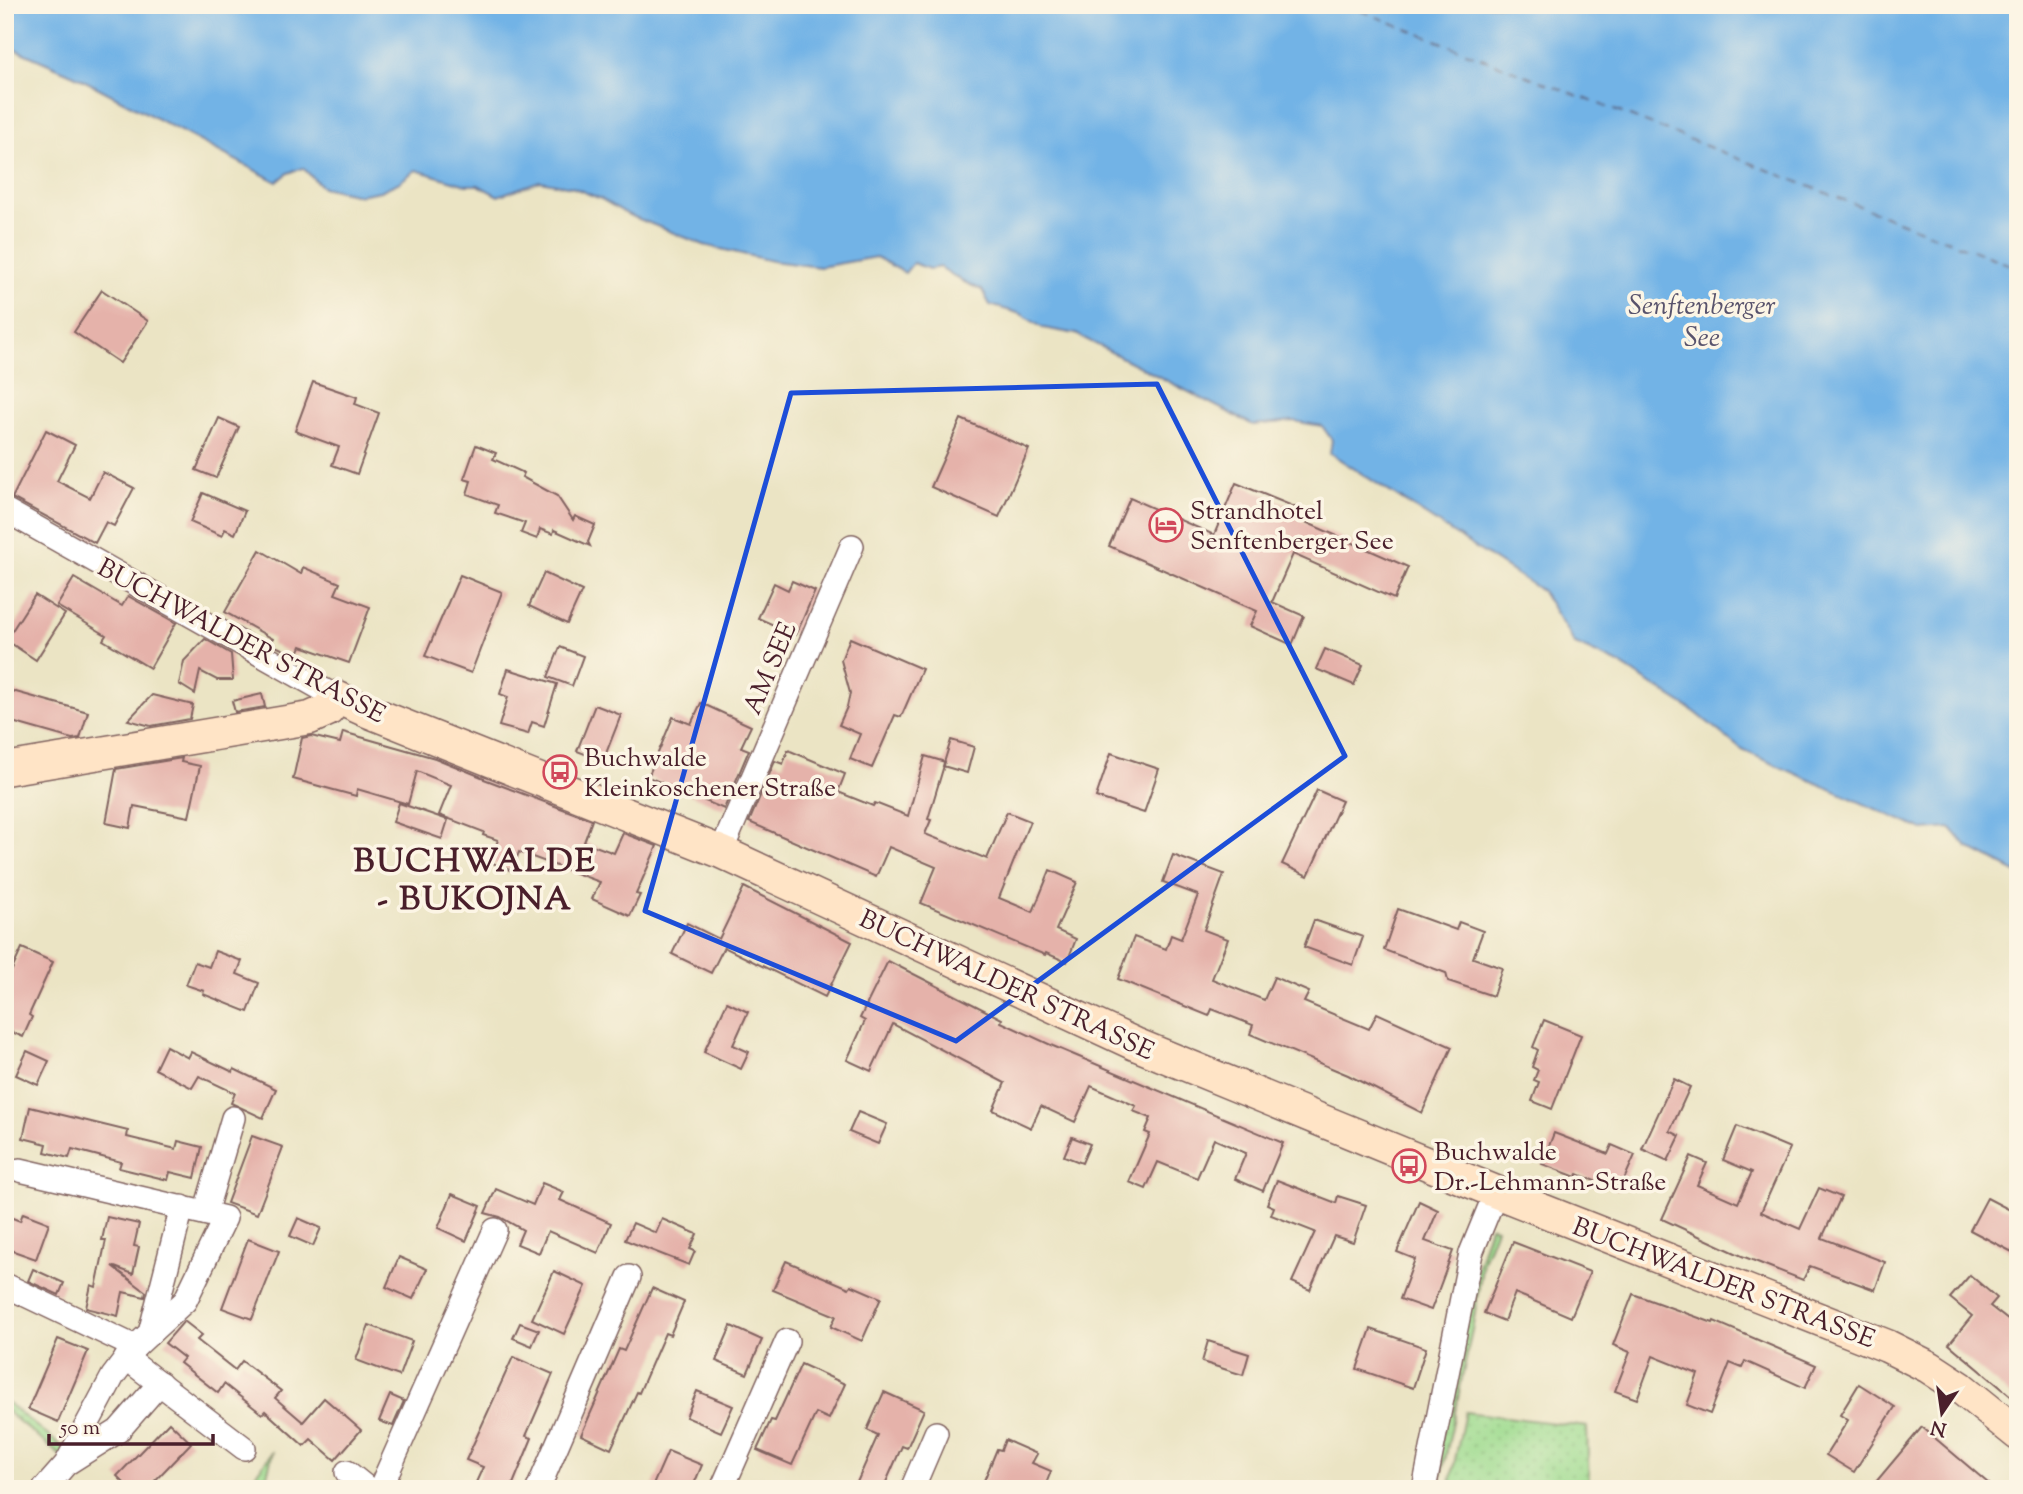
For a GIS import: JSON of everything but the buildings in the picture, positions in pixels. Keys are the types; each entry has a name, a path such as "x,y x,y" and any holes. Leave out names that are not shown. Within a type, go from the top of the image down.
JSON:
{"street":[{"name":"BUCHWALDER STRASSE","path":"5,510 336,697 721,852 1135,1044 1496,1192 1887,1346 1929,1367 1961,1388 2018,1434"},
{"name":"AM SEE","path":"721,852 852,546"},
{"path":"5,769 310,718 328,710 336,697"},
{"path":"205,1213 233,1118"},
{"path":"20,1170 225,1218 185,1301 137,1346 113,1376 66,1464 44,1489"},
{"path":"1424,1489 1471,1253 1496,1192"},
{"path":"137,1346 181,1207"},
{"path":"380,1489 495,1230"},
{"path":"538,1489 629,1278"},
{"path":"5,1285 137,1346 160,1383 244,1448"},
{"path":"722,1489 787,1341"},
{"path":"66,1464 118,1431 160,1383"},
{"path":"912,1489 936,1433"},
{"path":"347,1472 368,1489"}],"highlighted area":[{"path":"1157,384 1345,756 956,1041 645,911 791,393"}],"green space":[{"path":"1490,1226 1496,1228 1483,1261 1473,1325 1439,1489 1432,1489 1470,1291"},
{"path":"5,1401 66,1450 62,1457 5,1410"},
{"path":"1465,1412 1587,1427 1589,1489 1449,1489"},
{"path":"273,1451 265,1483 260,1489 225,1489 236,1476 248,1484"}],"water":[{"name":"Senftenberger See","path":"5,5 2018,5 2018,873 1967,847 1951,828 1923,830 1742,750 1695,712 1621,665 1575,644 1542,591 1330,453 1332,440 1322,426 1293,421 1253,425 1076,334 1043,328 1021,314 990,305 982,290 940,267 929,269 913,263 905,273 876,257 820,267 772,261 704,245 629,215 572,187 540,181 498,196 478,185 466,185 416,170 398,183 380,191 359,195 322,187 303,168 288,173 277,182 74,75 5,45"}],"ferry route":[{"path":"1346,5 2018,268"}],"place":[{"name":"Strandhotel Senftenberger See","path":"1166,525"},
{"name":"Buchwalde Kleinkoschener Straße","path":"560,772"},
{"name":"Buchwalde Dr.-Lehmann-Straße","path":"1409,1166"}],"district":[{"name":"BUCHWALDE - BUKOJNA","path":"475,878"}]}
